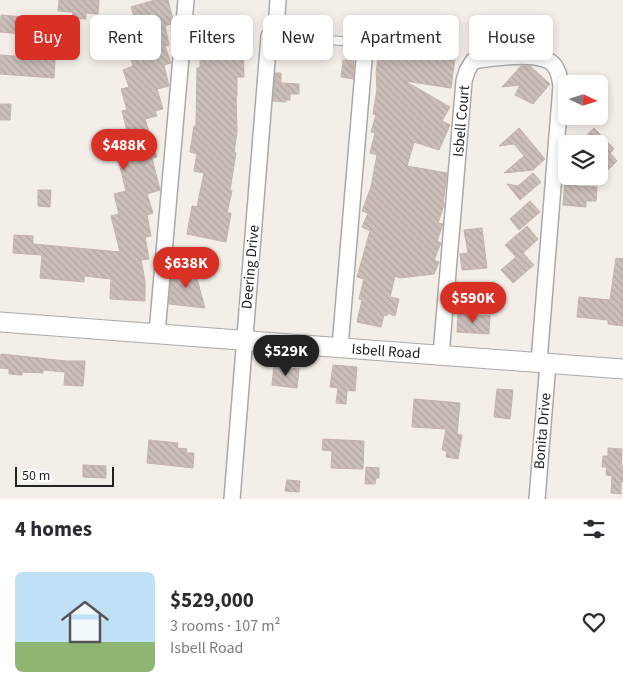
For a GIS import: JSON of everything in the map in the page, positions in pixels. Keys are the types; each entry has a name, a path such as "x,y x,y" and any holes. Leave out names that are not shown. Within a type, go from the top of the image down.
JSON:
{"street":[{"path":"157,333 186,0"},
{"name":"Isbell Court","path":"441,355 463,91 467,70 473,61 528,57 549,61 559,76 561,86 544,363"},
{"name":"Deering Drive","path":"232,499 267,60"},
{"path":"340,347 364,60"},
{"name":"Isbell Road","path":"0,322 623,369"},
{"name":"Bonita Drive","path":"537,499 544,363"}],"building":[{"path":"59,0 99,0 98,14 86,13 86,19 80,19 80,15 72,15 73,12 58,11"},
{"path":"155,0 168,0 172,15 171,24 165,26 169,45 165,46 171,63 164,65 169,86 157,89 163,109 155,111 157,116 145,119 157,157 152,158 160,190 147,194 153,213 147,215 151,236 145,237 149,259 141,260 145,281 145,301 110,299 111,279 84,276 84,282 40,278 42,255 13,253 14,235 33,236 33,244 120,252 111,216 119,214 114,194 126,191 117,154 124,152 119,134 127,131 122,111 127,110 121,89 129,87 123,70 133,66 131,60 161,60 161,15 134,15 131,7"},
{"path":"1,15 15,16 15,33 0,32"},
{"path":"0,55 15,56 15,60 55,60 54,78 0,74"},
{"path":"200,60 243,60 244,77 237,77 237,132 234,152 236,153 230,190 232,191 227,213 231,213 226,242 187,234 192,206 197,207 204,173 194,171 197,154 190,152 194,126 196,126 197,68 200,68"},
{"path":"343,60 354,61 353,79 341,77"},
{"path":"378,60 455,60 451,88 405,81 450,107 442,121 450,125 439,150 414,142 407,166 447,173 444,205 438,223 443,224 437,241 441,243 434,260 439,262 434,274 400,278 395,276 390,297 399,299 395,316 387,313 387,316 384,315 381,327 357,322 362,300 359,299 364,279 357,277 370,231 362,227 368,213 362,211 371,187 377,155 370,153 375,133 371,132 376,115 373,114 377,89"},
{"path":"521,66 530,66 550,84 533,104 515,95 520,85 502,87"},
{"path":"275,73 281,73 281,83 299,84 299,94 290,94 290,100 286,100 286,102 273,101"},
{"path":"0,104 11,104 10,120 0,120"},
{"path":"519,128 545,159 533,170 504,173 524,156 514,144 499,146"},
{"path":"594,128 601,135 587,135"},
{"path":"608,143 614,149 610,153 617,161 608,170"},
{"path":"533,173 541,182 520,200 507,184 518,186"},
{"path":"565,185 597,187 596,201 586,201 586,207 563,205"},
{"path":"38,190 51,190 50,207 38,206"},
{"path":"530,201 540,212 519,230 510,219"},
{"path":"527,226 538,239 523,253 534,265 513,283 501,270 516,257 505,245"},
{"path":"482,228 487,268 462,270 460,254 468,253 464,230"},
{"path":"616,258 623,259 623,326 608,324 608,320 577,317 579,297 610,300"},
{"path":"184,263 193,265 205,308 169,304 171,277 181,278"},
{"path":"458,314 490,316 489,334 457,332"},
{"path":"1,354 66,361 85,361 83,386 64,385 65,372 43,370 43,373 22,372 22,375 9,374 9,369 0,368"},
{"path":"333,365 357,367 355,391 347,390 346,404 336,403 338,388 330,387"},
{"path":"274,366 299,369 297,388 272,385"},
{"path":"497,389 513,390 510,419 494,417"},
{"path":"414,399 460,403 457,434 462,435 458,459 446,457 447,451 442,450 446,429 412,427"},
{"path":"323,439 364,441 363,469 331,468 332,451 322,450"},
{"path":"149,440 178,443 177,448 187,449 186,453 194,453 193,468 147,463"},
{"path":"608,448 622,449 621,466 623,466 623,482 621,482 621,494 611,493 612,476 606,475 607,467 602,467 603,456 608,456"},
{"path":"83,465 106,466 106,478 83,477"},
{"path":"366,467 379,468 379,478 376,478 375,484 365,484"},
{"path":"287,480 300,481 299,492 285,491"}]}
